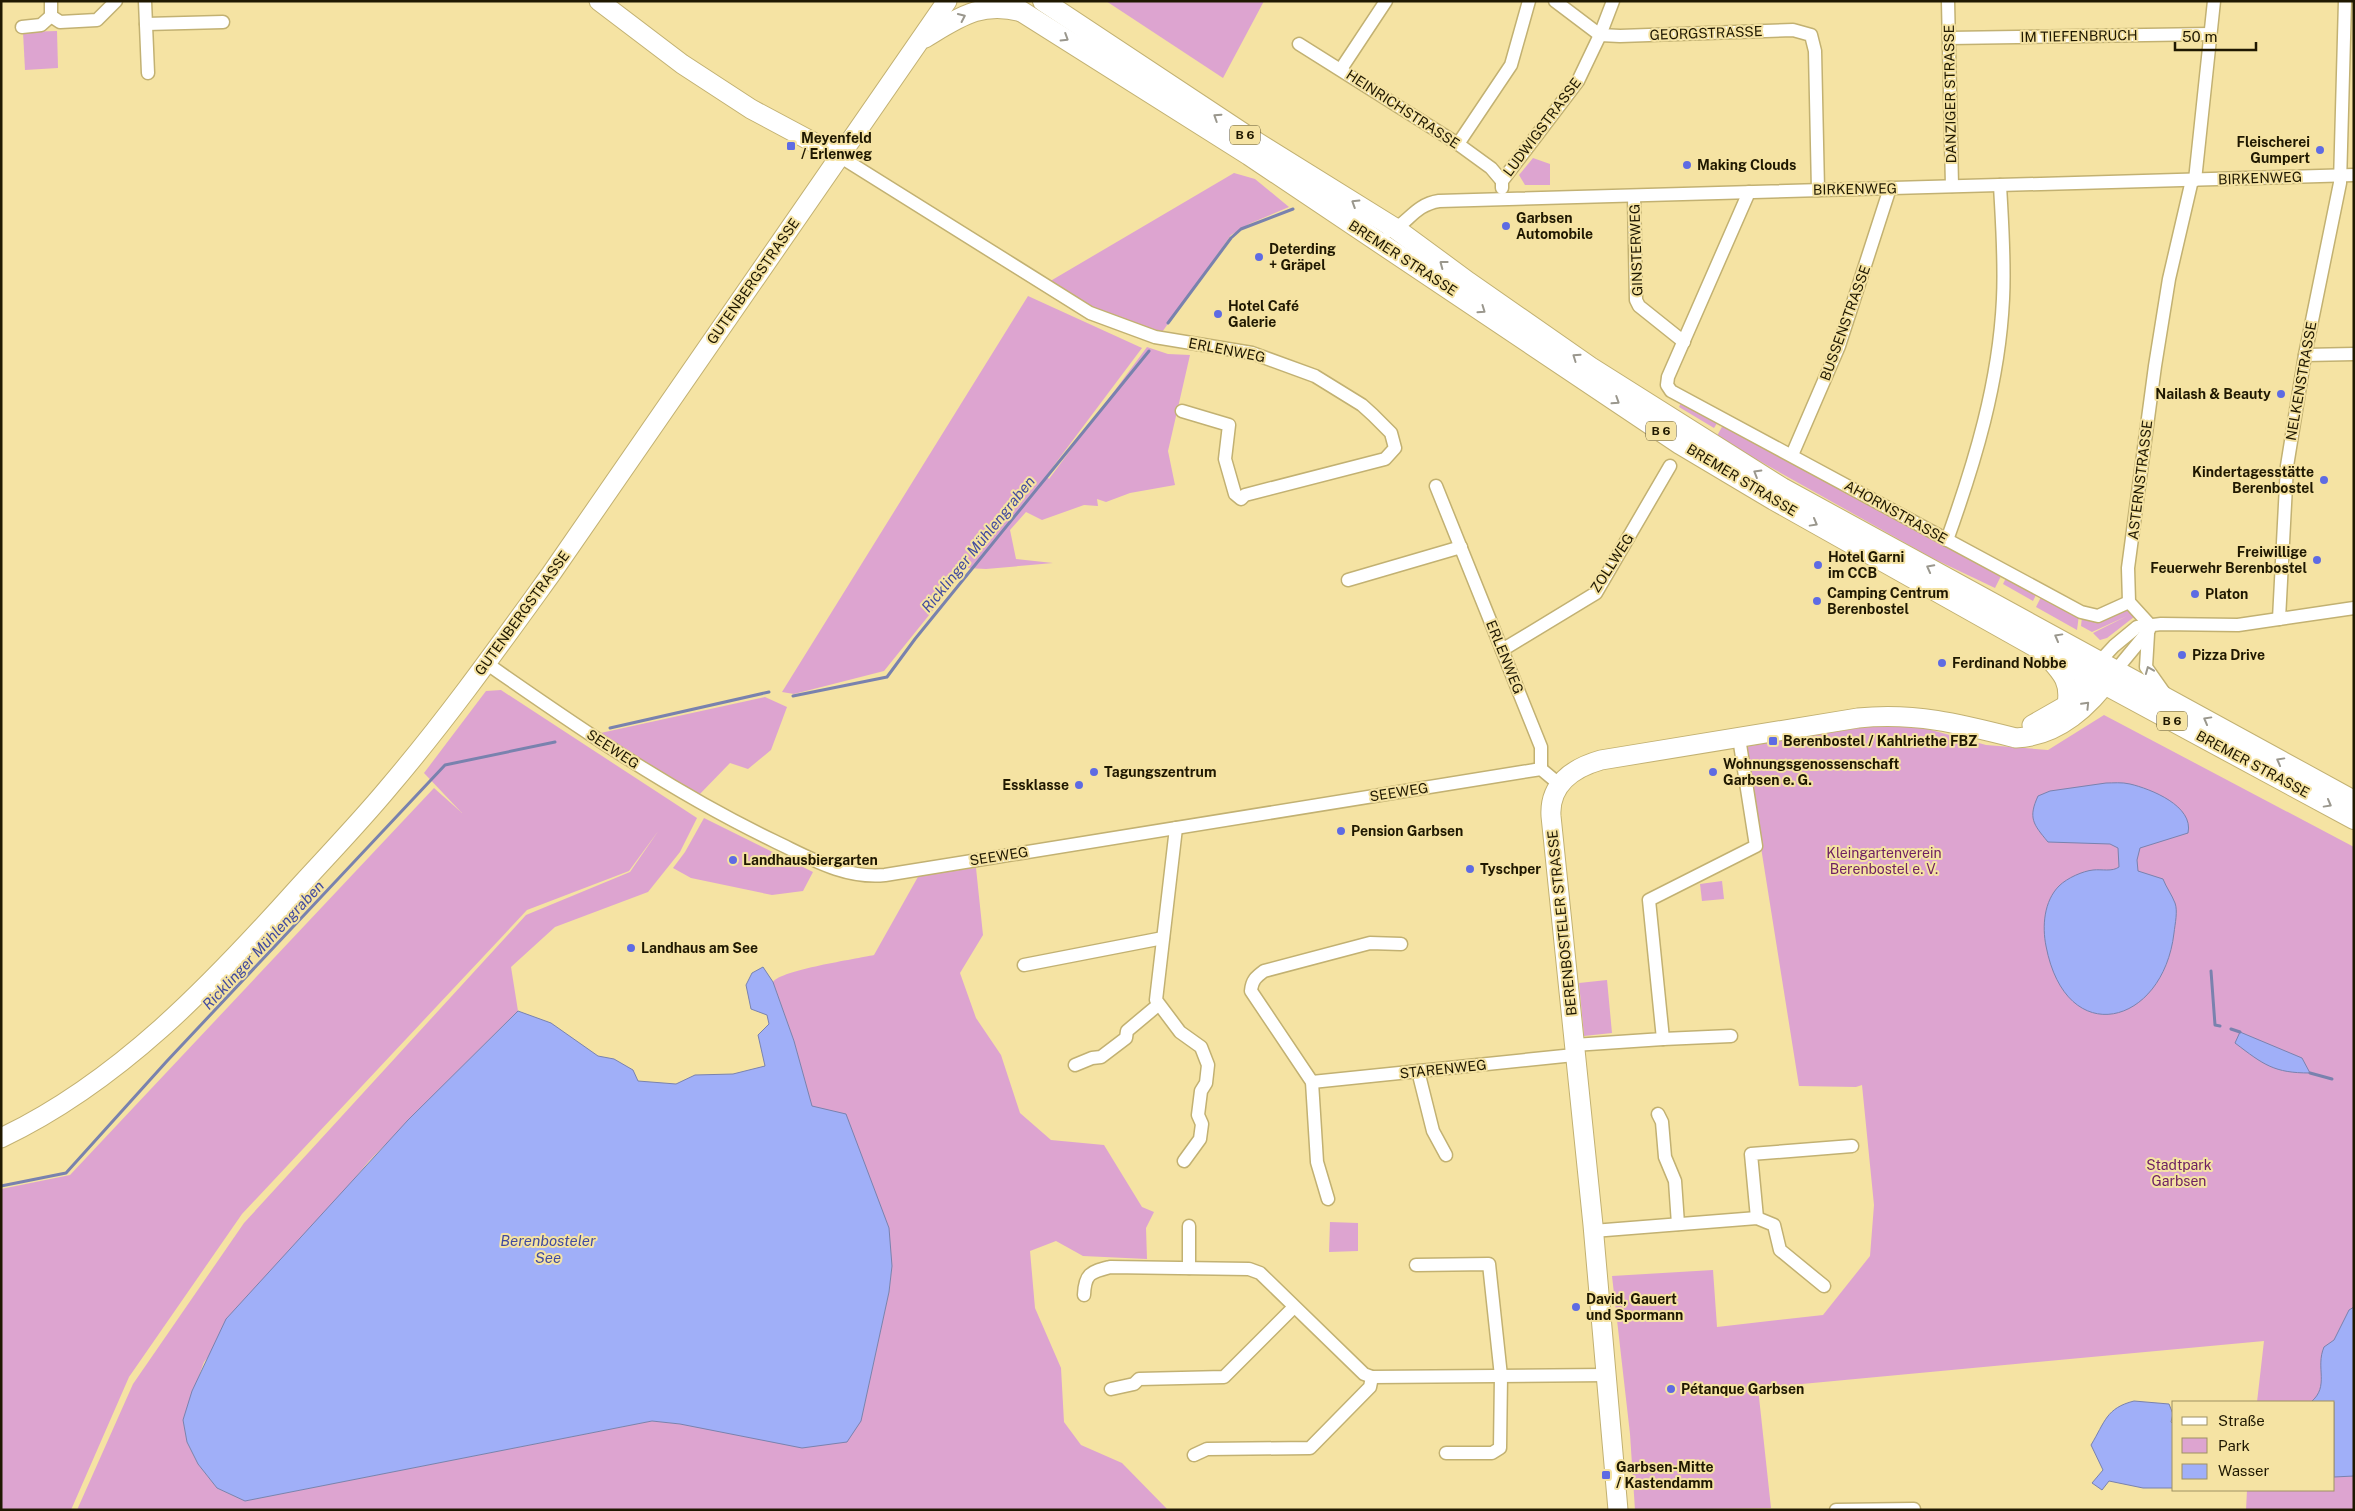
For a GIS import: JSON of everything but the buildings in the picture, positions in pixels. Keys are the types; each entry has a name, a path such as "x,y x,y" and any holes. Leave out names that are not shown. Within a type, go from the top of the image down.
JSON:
{"main road":[{"name":"BREMER STRASSE","path":"1005,1 1249,155 1367,236 1474,304 1680,444 1774,500 2043,651 2170,700 2354,801"},
{"name":"BREMER STRASSE","path":"1043,1 1256,142 1396,229 1590,367 1694,435 1782,488 2354,819"}],"street":[{"path":"51,1 52,16 60,22 97,20 116,1"},
{"path":"145,1 148,73"},
{"path":"599,1 682,64 751,108 839,156"},
{"path":"1341,69 1386,1"},
{"path":"1458,144 1510,65 1529,1"},
{"path":"1555,1 1600,35"},
{"name":"LUDWIGSTRASSE","path":"1502,198 1502,181 1578,81 1600,35 1613,1"},
{"name":"DANZIGER STRASSE","path":"1948,1 1952,186"},
{"name":"ASTERNSTRASSE","path":"2129,602 2128,568 2155,366 2169,279 2193,180 2214,1"},
{"name":"NELKENSTRASSE","path":"2279,619 2287,466 2305,355 2340,176 2345,1"},
{"name":"GUTENBERGSTRASSE","path":"1,1138 31,1124 79,1094 126,1060 193,999 258,933 390,787 486,663 551,574 920,41 940,6"},
{"path":"920,41 962,16 982,9 1000,7 1023,12"},
{"path":"22,27 41,26 52,16"},
{"path":"146,24 222,22"},
{"name":"GEORGSTRASSE","path":"1600,35 1620,36 1793,30 1811,35 1815,51 1818,184"},
{"name":"IM TIEFENBRUCH","path":"1949,38 2210,34"},
{"name":"HEINRICHSTRASSE","path":"1299,44 1458,144 1492,168 1502,181"},
{"name":"ERLENWEG","path":"839,156 1090,314 1155,337 1252,353 1315,376 1362,405 1392,433 1395,448 1386,459 1245,495 1241,499 1235,494 1225,458 1229,425 1182,411"},
{"name":"BIRKENWEG","path":"1396,229 1413,212 1430,202 1502,198 1749,192 1818,184 1890,188 2354,176"},
{"path":"1947,540 1974,462 1996,366 2003,300 2000,185"},
{"name":"BUSSENSTRASSE","path":"1792,455 1838,346 1890,188"},
{"path":"1684,342 1749,192"},
{"name":"GINSTERWEG","path":"1634,196 1636,300 1639,306 1684,342"},
{"path":"1367,236 1396,229"},
{"name":"AHORNSTRASSE","path":"1684,342 1668,378 1667,386 1671,390 2088,615 2102,615 2129,602"},
{"path":"2305,355 2354,354"},
{"name":"ZOLLWEG","path":"1502,650 1596,593 1670,466"},
{"name":"ERLENWEG","path":"1436,486 1541,747 1541,769"},
{"path":"1348,580 1461,547"},
{"path":"2129,602 2149,630 2146,667 2170,700"},
{"path":"2102,673 2114,646 2137,627 2149,630 2238,625 2354,608"},
{"path":"2102,673 2149,630"},
{"path":"2043,651 2066,680 2069,692 2067,705"},
{"name":"SEEWEG","path":"486,663 604,744 708,808 822,864 859,876 885,875 1541,769"},
{"name":"BERENBOSTELER STRASSE","path":"1994,733 2036,723 2067,705 2102,673"},
{"name":"BERENBOSTELER STRASSE","path":"1618,1510 1607,1375 1550,807 1551,799 1559,784 1574,770 1601,760 1884,715 1924,717 2016,738 2026,738 2065,724 2102,673"},
{"path":"1663,1040 1649,900 1756,846 1738,738"},
{"path":"1541,769 1559,784"},
{"path":"1176,828 1155,992 1158,1005 1180,1032 1201,1046 1208,1065 1206,1083 1201,1092 1198,1115 1202,1124 1200,1139 1184,1161"},
{"path":"1024,965 1163,938"},
{"path":"1328,1199 1317,1162 1312,1082 1251,991 1255,977 1264,972 1370,943 1400,944"},
{"path":"1075,1065 1092,1058 1101,1057 1126,1038 1128,1031 1158,1005"},
{"name":"STARENWEG","path":"1312,1082 1418,1071 1663,1040 1731,1036"},
{"path":"1418,1071 1433,1131 1446,1155"},
{"path":"1658,1114 1662,1122 1665,1157 1675,1181 1678,1224"},
{"path":"1757,1218 1751,1154 1852,1146"},
{"path":"1593,1231 1757,1218 1774,1225 1780,1250 1824,1286"},
{"path":"1189,1226 1189,1268"},
{"path":"1416,1265 1489,1264 1501,1376 1500,1448 1492,1453 1446,1453"},
{"path":"1084,1295 1084,1282 1092,1272 1110,1267 1255,1270 1364,1374 1372,1377 1607,1375"},
{"path":"1111,1389 1134,1384 1139,1380 1224,1377 1294,1307"},
{"path":"1194,1455 1207,1449 1310,1448 1370,1387 1372,1377"},
{"path":"1836,1510 1914,1509"}],"green space":[{"path":"1106,1 1264,1 1223,78"},
{"path":"57,31 58,68 25,70 23,32"},
{"path":"1533,158 1550,164 1550,185 1525,185 1519,175"},
{"path":"1234,173 1255,179 1289,207 1249,224 1231,235 1160,335 1102,313 1047,283"},
{"path":"1028,296 1142,348 1046,476 1049,479 1147,347 1168,354 1190,355 1168,451 1175,485 1130,493 1106,502 1097,499 1098,506 1084,505 1042,520 1026,512 1010,530 1016,559 1053,563 986,569 967,568 884,671 794,694 782,692"},
{"path":"1682,401 1719,420 1714,428 1679,407"},
{"path":"1724,423 2002,574 1995,588 1932,558 1717,436"},
{"path":"2007,576 2037,593 2033,601 2003,584"},
{"path":"2042,595 2079,615 2077,630 2036,607"},
{"path":"2127,608 2134,617 2107,638 2100,640 2093,633 2127,616 2092,632 2081,626 2082,617 2100,622"},
{"path":"501,690 697,818 680,852 648,892 555,927 511,967 518,1011 369,1161 204,1362 183,1420 187,1442 198,1464 217,1488 245,1501 652,1421 680,1424 861,1421 889,1292 892,1266 812,1107 794,1041 773,982 790,973 804,969 874,955 919,875 976,868 983,935 960,973 976,1018 1001,1055 1020,1113 1051,1140 1104,1145 1142,1207 1154,1212 1146,1228 1147,1259 1083,1256 1056,1241 1030,1251 1035,1308 1061,1368 1064,1422 1081,1445 1122,1463 1168,1510 77,1510 133,1384 244,1223 526,915 630,872 659,830 629,871 527,910 242,1214 129,1377 71,1510 1,1510 1,1189 70,1175 434,788 462,813 424,773 486,691"},
{"path":"765,697 787,707 771,750 748,769 730,763 697,797 596,734"},
{"name":"Stadtpark Garbsen","path":"2104,715 2354,847 2354,1510 2246,1510 2247,1491 2335,1491 2335,1401 2257,1401 2264,1341 1758,1388 1771,1508 1635,1510 1630,1434 1612,1276 1713,1270 1717,1327 1823,1315 1870,1256 1874,1205 1862,1085 1856,1087 1799,1086 1745,747 1858,728 1894,725 1924,728 1986,745 2048,750"},
{"name":"Landhausbiergarten","path":"704,818 813,872 803,891 772,895 691,878 673,868 685,852"},
{"path":"1722,881 1724,899 1702,901 1700,884"},
{"path":"1607,980 1612,1033 1584,1036 1579,983"},
{"path":"1330,1222 1358,1223 1358,1251 1329,1252"}],"water":[{"path":"2106,783 2130,784 2149,790 2178,807 2188,823 2188,833 2140,848 2137,860 2138,871 2163,879 2175,903 2174,933 2166,965 2152,989 2134,1006 2113,1014 2092,1013 2073,1001 2057,979 2046,946 2044,922 2050,899 2062,883 2085,872 2116,869 2119,867 2118,848 2110,844 2048,842 2036,825 2033,815 2038,796 2050,791"},
{"name":"Berenbosteler See","path":"763,967 773,982 794,1041 812,1106 846,1114 889,1228 892,1266 889,1292 861,1421 847,1442 802,1448 680,1424 652,1421 245,1501 217,1488 198,1464 187,1442 183,1420 192,1391 226,1319 408,1120 518,1011 551,1023 598,1056 614,1059 633,1070 638,1081 676,1084 695,1075 733,1074 765,1066 758,1035 769,1024 767,1015 751,1009 746,985 752,973"},
{"path":"2240,1032 2302,1058 2310,1073 2278,1069 2262,1062 2235,1043"},
{"path":"2354,1307 2354,1476 2335,1477 2335,1401 2312,1401 2320,1390 2321,1362 2324,1347 2334,1340 2349,1310"},
{"path":"2134,1401 2169,1404 2172,1412 2172,1488 2143,1488 2109,1481 2102,1490 2092,1483 2103,1470 2091,1445 2107,1417 2125,1404"}],"waterway":[{"name":"Ricklinger Mühlengraben","path":"1168,323 1231,238 1241,229 1293,209"},
{"name":"Ricklinger Mühlengraben","path":"793,696 887,677 915,639 1149,351"},
{"name":"Ricklinger Mühlengraben","path":"610,728 769,692"},
{"name":"Ricklinger Mühlengraben","path":"1,1186 66,1173 167,1061 445,765 555,742"},
{"path":"2211,971 2215,1025 2220,1026"},
{"path":"2231,1029 2240,1032"},
{"path":"2310,1073 2332,1079"}],"place":[{"name":"Meyenfeld / Erlenweg","path":"791,146"},
{"name":"Fleischerei Gumpert","path":"2320,150"},
{"name":"Making Clouds","path":"1687,165"},
{"name":"Garbsen Automobile","path":"1506,226"},
{"name":"Deterding + Gräpel","path":"1259,257"},
{"name":"Hotel Café Galerie","path":"1218,314"},
{"name":"Nailash & Beauty","path":"2281,394"},
{"name":"Kindertagesstätte Berenbostel","path":"2324,480"},
{"name":"Freiwillige Feuerwehr Berenbostel","path":"2317,560"},
{"name":"Hotel Garni im CCB","path":"1818,565"},
{"name":"Platon","path":"2195,594"},
{"name":"Camping Centrum Berenbostel","path":"1817,601"},
{"name":"Pizza Drive","path":"2182,655"},
{"name":"Ferdinand Nobbe","path":"1942,663"},
{"name":"Berenbostel / Kahlriethe FBZ","path":"1773,741"},
{"name":"Tagungszentrum","path":"1094,772"},
{"name":"Wohnungsgenossenschaft Garbsen e. G.","path":"1713,772"},
{"name":"Essklasse","path":"1079,785"},
{"name":"Pension Garbsen","path":"1341,831"},
{"name":"Landhausbiergarten","path":"733,860"},
{"name":"Tyschper","path":"1470,869"},
{"name":"Landhaus am See","path":"631,948"},
{"name":"David, Gauert und Spormann","path":"1576,1307"},
{"name":"Pétanque Garbsen","path":"1671,1389"},
{"name":"Garbsen-Mitte / Kastendamm","path":"1606,1475"}],"park label":[{"name":"Kleingartenverein Berenbostel e. V.","path":"1884,862"}]}
